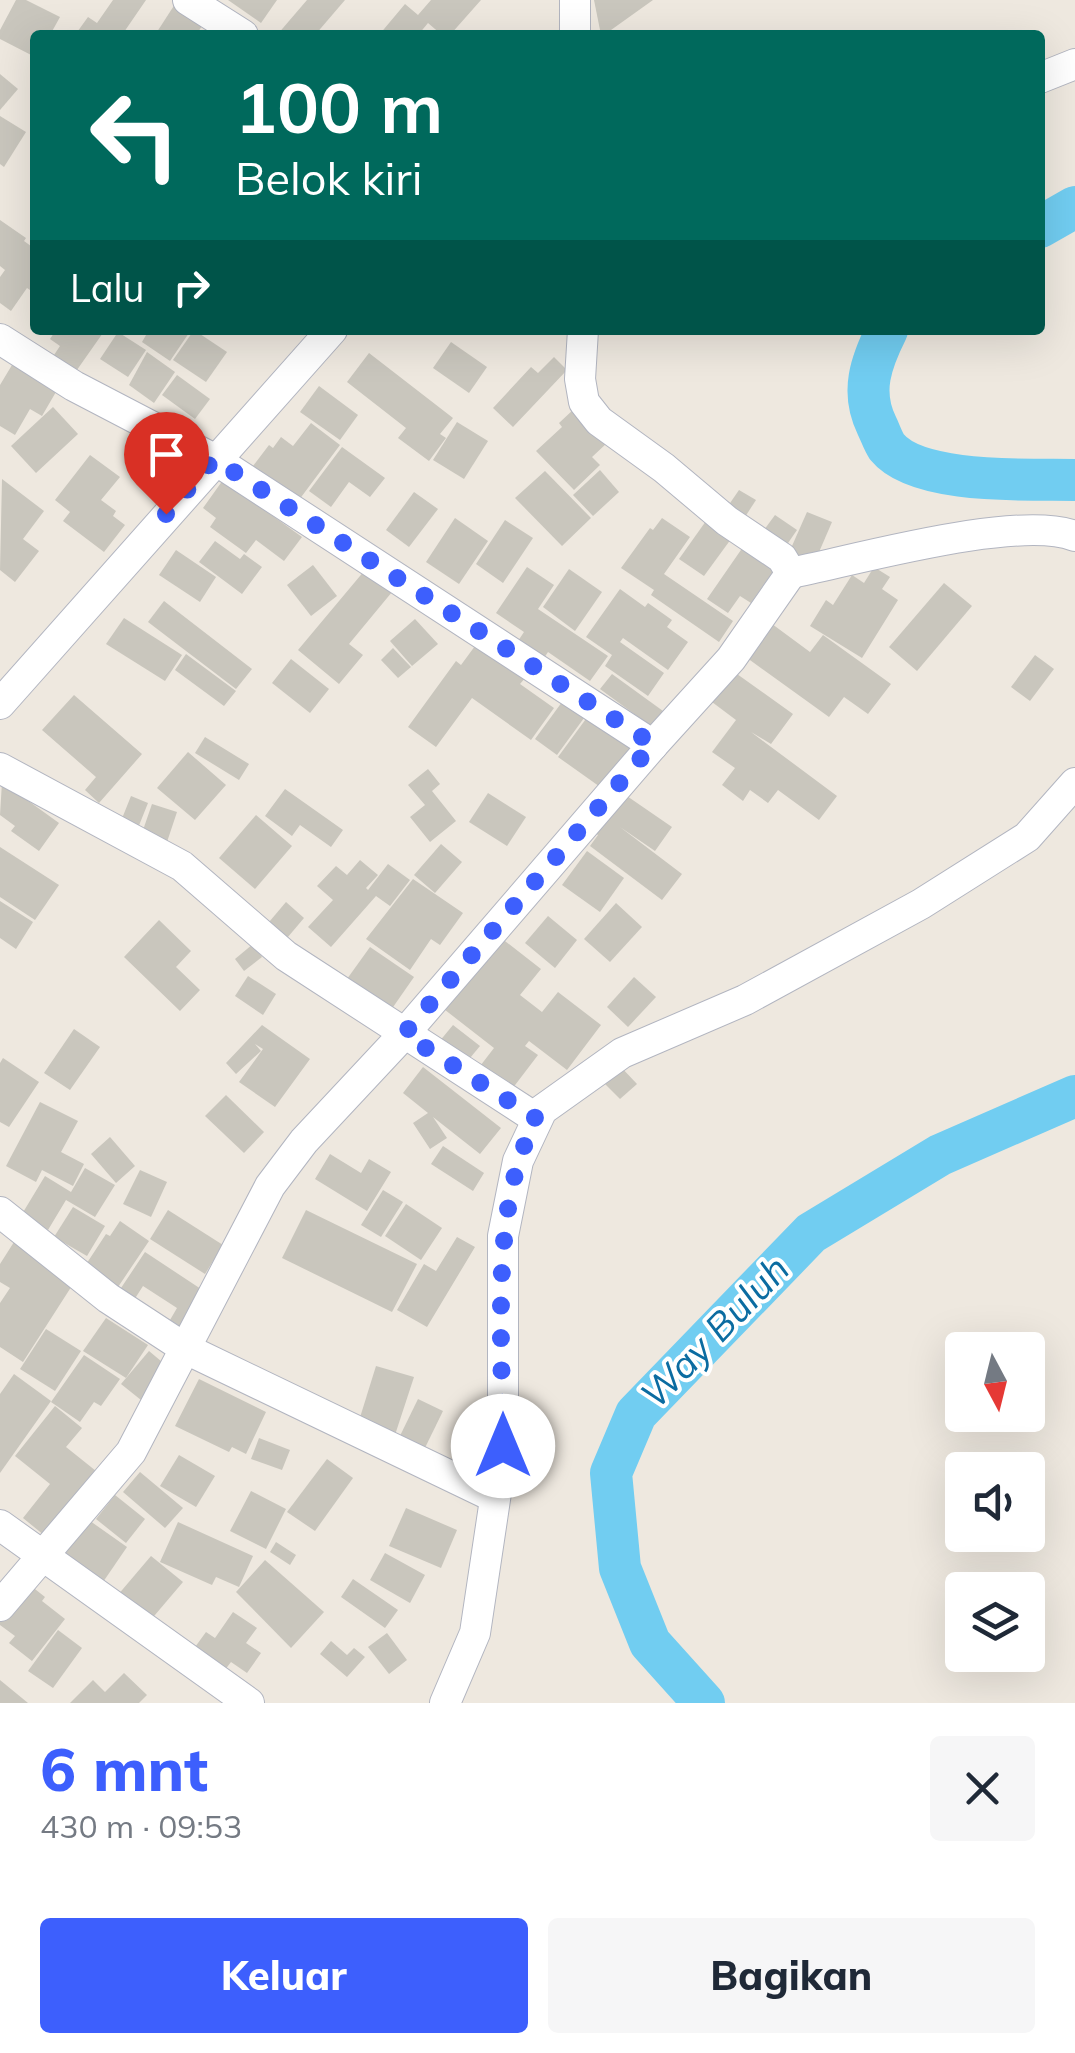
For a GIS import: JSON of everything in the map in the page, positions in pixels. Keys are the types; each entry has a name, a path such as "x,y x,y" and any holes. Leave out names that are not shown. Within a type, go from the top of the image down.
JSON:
{"street":[{"path":"188,0 235,30"},
{"path":"575,0 576,30"},
{"path":"1045,76 1075,64"},
{"path":"0,704 327,335"},
{"path":"583,335 580,379 584,402 599,421 664,468 726,521 782,558 791,574"},
{"path":"0,339 74,386 214,459 653,744"},
{"path":"0,1606 132,1452 270,1186 304,1141 404,1034 653,744 731,660 791,574 933,543 1024,530 1075,536"},
{"path":"0,768 182,866 286,956 537,1119"},
{"path":"445,1703 475,1634 503,1446 503,1236 518,1161 542,1110 622,1053 745,1000 921,904 1027,838 1075,783"},
{"path":"0,1212 108,1298 186,1348 494,1497"},
{"path":"0,1525 249,1703"}],"building":[{"path":"16,0 26,0 60,17 53,30 30,30 30,54 0,39 0,30"},
{"path":"113,0 146,0 125,30 79,30 88,17 97,23"},
{"path":"228,0 277,0 261,23"},
{"path":"307,0 345,0 319,30 281,30"},
{"path":"431,0 481,0 454,30 436,30 428,23 422,30 383,30 405,4 418,15"},
{"path":"594,0 653,0 611,30 600,30"},
{"path":"177,1 206,20 199,30 158,30"},
{"path":"0,74 18,89 0,110"},
{"path":"0,116 26,132 4,167 0,164"},
{"path":"0,220 26,238 24,241 30,245 30,290 27,288 11,311 0,303 0,277 5,270 0,266"},
{"path":"53,335 101,335 72,377 50,361 60,346 50,339"},
{"path":"116,335 146,350 128,377 100,359"},
{"path":"146,335 188,335 170,361 142,342"},
{"path":"190,335 202,335 227,352 206,382 173,360"},
{"path":"451,342 487,367 469,393 433,368"},
{"path":"147,352 175,372 154,403 129,385"},
{"path":"369,353 453,418 440,434 446,438 429,461 398,438 406,428 347,382"},
{"path":"554,357 567,370 513,427 493,408 531,367 538,373"},
{"path":"15,360 60,385 42,416 30,409 15,435 0,426 0,385"},
{"path":"177,375 210,399 195,419 162,395"},
{"path":"319,386 358,415 340,440 300,412"},
{"path":"53,407 78,434 36,473 11,446"},
{"path":"574,409 607,443 592,457 600,465 574,490 536,451 562,427 559,423"},
{"path":"457,422 488,441 464,479 433,460"},
{"path":"311,423 340,445 299,500 253,466 269,445 273,448 281,437 293,446"},
{"path":"161,441 188,463 160,498 133,476"},
{"path":"342,447 385,478 370,497 349,482 331,507 309,491"},
{"path":"90,455 120,477 101,500 116,511 113,516 125,525 104,552 63,521 70,512 55,500"},
{"path":"600,470 619,492 593,516 573,495"},
{"path":"545,471 591,518 562,546 515,498"},
{"path":"2,479 44,511 23,539 39,551 15,582 0,570"},
{"path":"223,480 302,537 284,561 256,540 246,553 210,527 216,518 203,508"},
{"path":"739,490 756,500 745,517 728,506"},
{"path":"414,492 438,509 409,547 386,530"},
{"path":"807,512 832,522 813,566 788,555"},
{"path":"775,515 797,530 786,546 764,530"},
{"path":"455,518 488,541 459,584 426,562"},
{"path":"662,518 690,537 664,574 733,621 719,642 651,595 654,590 621,568"},
{"path":"505,520 533,538 503,583 476,564"},
{"path":"706,521 731,539 704,576 679,559"},
{"path":"215,541 240,559 244,554 262,567 242,594 199,562"},
{"path":"743,547 775,569 751,603 740,596 728,613 707,599"},
{"path":"176,550 216,577 200,602 159,575"},
{"path":"313,565 337,596 311,616 287,585"},
{"path":"527,567 554,585 538,609 608,656 590,681 548,652 542,661 516,644 524,632 496,613"},
{"path":"874,567 890,577 882,589 898,600 862,658 810,626 826,600 833,605 852,575 864,583"},
{"path":"569,569 602,592 575,631 543,607"},
{"path":"365,570 392,592 349,644 363,655 339,684 298,650"},
{"path":"944,583 972,606 917,671 889,647"},
{"path":"620,589 672,620 667,627 688,642 668,670 623,638 620,642 664,673 648,696 605,666 612,655 586,637"},
{"path":"164,601 252,669 236,689 148,622"},
{"path":"124,618 182,655 165,681 106,644"},
{"path":"415,619 438,644 412,666 390,641"},
{"path":"768,621 810,652 823,635 891,684 868,714 844,697 829,717 743,655"},
{"path":"475,646 526,677 520,684 554,708 531,740 472,698 436,747 408,727 456,661 461,665"},
{"path":"393,648 411,667 398,678 381,660"},
{"path":"186,654 236,691 224,706 175,670"},
{"path":"1035,655 1054,669 1030,701 1011,687"},
{"path":"291,659 329,689 310,713 272,683"},
{"path":"730,669 793,714 771,744 751,732 837,796 819,820 778,790 768,803 750,790 743,801 722,785 735,768 712,752 736,720 708,699"},
{"path":"612,674 663,711 652,727 600,689"},
{"path":"74,695 142,754 99,803 85,790 96,777 42,730"},
{"path":"562,702 584,718 557,755 535,739"},
{"path":"591,712 636,744 603,789 558,757"},
{"path":"205,737 249,764 239,780 195,753"},
{"path":"188,752 226,785 195,820 157,788"},
{"path":"428,769 440,784 432,791 456,821 430,842 410,817 425,805 408,785"},
{"path":"2,782 59,823 39,851 11,831 15,826 0,815"},
{"path":"285,789 343,830 331,847 300,825 292,836 265,816"},
{"path":"488,793 526,817 507,846 469,822"},
{"path":"624,794 672,827 655,851 620,827 682,874 662,900 590,846 598,835 590,829"},
{"path":"131,796 148,803 136,833 119,826"},
{"path":"152,804 177,812 167,842 142,833"},
{"path":"256,815 292,846 255,889 219,858"},
{"path":"441,844 462,862 435,893 414,875"},
{"path":"0,847 59,885 35,920 0,897"},
{"path":"587,851 624,878 600,912 562,885"},
{"path":"360,860 378,875 368,890 388,864 410,880 390,906 376,896 331,947 308,927 333,900 317,886 336,866 347,875"},
{"path":"413,879 463,913 440,945 431,939 410,970 366,939"},
{"path":"0,901 33,922 16,949 0,938"},
{"path":"286,902 304,918 282,944 264,928"},
{"path":"616,903 642,927 610,962 584,939"},
{"path":"548,916 577,940 555,968 525,943"},
{"path":"159,920 191,951 176,967 200,990 180,1011 124,957"},
{"path":"496,934 541,969 520,995 542,1012 558,992 601,1025 567,1070 529,1041 525,1046 538,1055 509,1093 477,1070 494,1048 440,1006"},
{"path":"253,944 262,957 244,971 235,959"},
{"path":"370,947 414,977 391,1010 347,979"},
{"path":"248,976 276,994 263,1015 235,996"},
{"path":"634,977 656,997 628,1027 607,1007"},
{"path":"262,1025 310,1059 275,1107 239,1082 263,1049 255,1044 261,1051 236,1074 226,1063"},
{"path":"453,1025 480,1046 460,1070 434,1048"},
{"path":"74,1029 100,1047 70,1090 44,1073"},
{"path":"3,1058 39,1082 9,1127 0,1122"},
{"path":"619,1065 637,1084 620,1099 602,1081"},
{"path":"423,1067 501,1128 480,1154 433,1117 447,1138 430,1149 413,1123 428,1113 403,1093"},
{"path":"226,1095 264,1132 244,1153 205,1116"},
{"path":"40,1102 78,1121 61,1152 84,1164 73,1186 42,1170 36,1182 6,1166"},
{"path":"110,1137 135,1166 116,1183 91,1154"},
{"path":"443,1146 484,1173 473,1191 431,1164"},
{"path":"330,1154 361,1173 369,1159 391,1172 367,1211 315,1179"},
{"path":"85,1168 115,1185 95,1217 66,1200 48,1230 22,1214 45,1176 71,1192"},
{"path":"140,1170 167,1182 151,1217 123,1204"},
{"path":"383,1190 403,1202 381,1237 361,1225"},
{"path":"406,1204 442,1228 421,1260 385,1236"},
{"path":"73,1207 105,1226 87,1256 54,1237"},
{"path":"168,1210 223,1245 205,1274 150,1239"},
{"path":"306,1210 417,1264 392,1312 282,1258"},
{"path":"120,1221 149,1241 114,1293 81,1272 106,1234 110,1236"},
{"path":"457,1237 475,1247 427,1327 397,1310 424,1264 436,1271"},
{"path":"14,1242 75,1281 23,1362 0,1347 0,1303 10,1288 0,1282 0,1264"},
{"path":"145,1252 207,1293 183,1328 170,1320 177,1308 143,1286 134,1300 119,1291"},
{"path":"106,1318 148,1345 126,1378 83,1351"},
{"path":"46,1329 81,1351 55,1391 20,1369"},
{"path":"149,1351 168,1367 141,1400 121,1384"},
{"path":"84,1355 120,1379 101,1406 94,1402 80,1422 51,1402"},
{"path":"376,1366 414,1377 394,1438 357,1427"},
{"path":"14,1374 51,1401 0,1473 0,1394"},
{"path":"199,1379 266,1412 246,1454 232,1447 229,1452 175,1426"},
{"path":"418,1399 443,1411 421,1456 396,1444"},
{"path":"55,1406 82,1428 66,1447 101,1475 50,1540 23,1518 50,1484 15,1456"},
{"path":"259,1438 290,1450 282,1470 251,1459"},
{"path":"179,1455 215,1476 196,1507 160,1486"},
{"path":"327,1459 353,1478 315,1531 287,1512"},
{"path":"140,1472 183,1508 165,1528 123,1492"},
{"path":"251,1491 286,1509 266,1549 230,1531"},
{"path":"115,1495 145,1519 126,1543 96,1519"},
{"path":"406,1508 457,1530 441,1568 389,1546"},
{"path":"83,1516 127,1547 103,1582 58,1550"},
{"path":"178,1522 253,1556 239,1587 216,1577 212,1585 160,1562"},
{"path":"276,1542 296,1555 290,1565 270,1552"},
{"path":"385,1553 425,1575 410,1603 370,1580"},
{"path":"151,1556 183,1582 149,1622 117,1596"},
{"path":"265,1560 324,1612 291,1648 236,1592"},
{"path":"353,1579 398,1610 385,1628 341,1597"},
{"path":"26,1582 65,1619 32,1661 9,1643 15,1636 0,1625 0,1615"},
{"path":"233,1612 257,1628 246,1643 261,1653 247,1673 231,1662 221,1675 190,1654 206,1632 215,1638"},
{"path":"58,1630 82,1648 53,1688 28,1671"},
{"path":"387,1633 407,1660 389,1674 368,1647"},
{"path":"331,1641 347,1655 354,1648 365,1657 347,1677 320,1654"},
{"path":"124,1673 147,1695 139,1703 70,1703 93,1680 105,1692"},
{"path":"0,1680 28,1703 0,1703"}],"waterway":[{"name":"Way Buluh","path":"1045,224 1075,207"},
{"name":"Way Buluh","path":"885,335 872,365 869,401 887,447 902,459 948,474 1075,480"},
{"name":"Way Buluh","path":"704,1703 650,1643 620,1568 611,1473 636,1414 811,1233 940,1155 1075,1096"}],"route":[{"path":"166,514 214,459 653,744 404,1034 537,1119 518,1161 503,1236 503,1446"}]}
